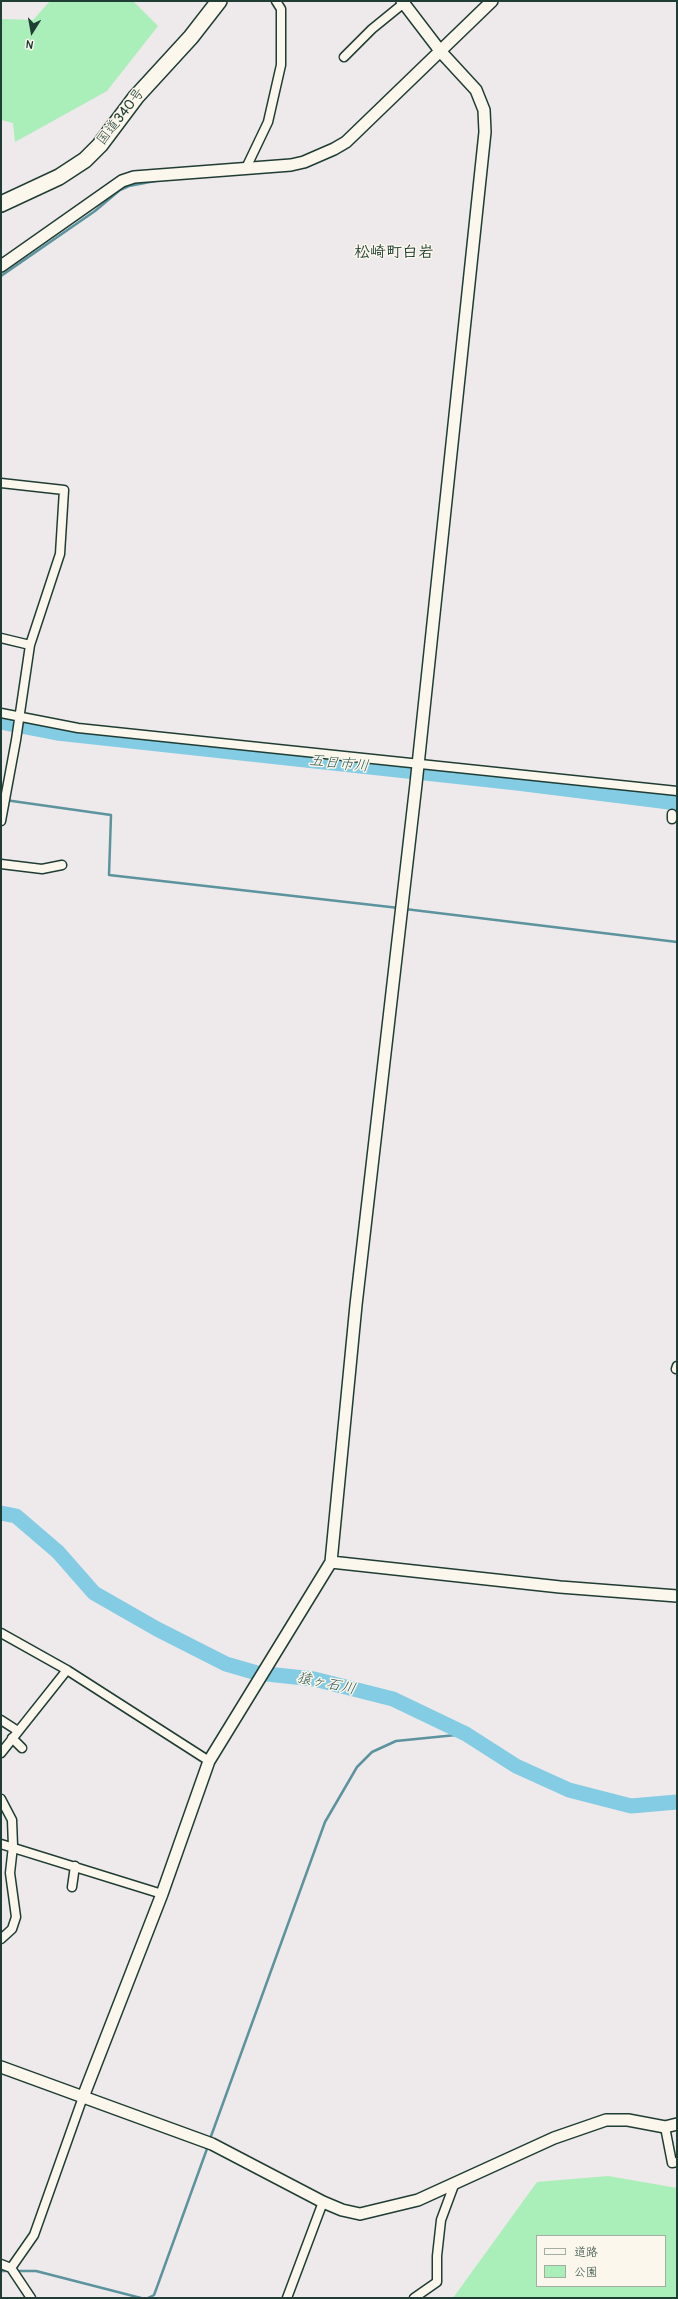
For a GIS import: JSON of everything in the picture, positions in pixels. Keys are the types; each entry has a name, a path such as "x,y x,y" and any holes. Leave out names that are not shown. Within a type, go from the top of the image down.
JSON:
{"highway":[{"name":"国道340号","path":"1,204 59,177 85,160 100,146 136,97 191,37 219,1"}],"street":[{"path":"246,168 268,122 281,65 281,9 276,1"},
{"path":"1,266 122,181 134,176 291,165 334,149 346,142 441,52 492,1"},
{"path":"11,2268 34,2234 83,2097 162,1894 209,1761 331,1562 357,1298 416,784 485,132 484,110 476,90 441,52 403,2 372,28 344,57"},
{"path":"1,484 64,490 58,564 30,645 16,740 1,821"},
{"path":"1,638 30,645"},
{"path":"1,713 19,718 78,728 286,752 677,791"},
{"path":"1,864 42,870 62,864"},
{"path":"331,1562 560,1587 677,1596"},
{"path":"1,1633 67,1670 209,1761"},
{"path":"1,1753 67,1670"},
{"path":"1,1720 15,1735 22,1748"},
{"path":"1,1799 12,1820 13,1846 10,1873 16,1917 12,1929 1,1939"},
{"path":"1,1844 13,1846 162,1894"},
{"path":"72,1887 75,1866"},
{"path":"1,2067 212,2144 323,2202 342,2210 360,2214 418,2200 454,2185 554,2138 606,2120 628,2120 665,2127 677,2124"},
{"path":"665,2127 672,2162 677,2162"},
{"path":"414,2298 437,2282 437,2256 440,2220 454,2185"},
{"path":"287,2298 323,2202"},
{"path":"1,2264 11,2268 31,2298"}],"green space":[{"path":"50,1 133,1 158,26 107,91 15,142 13,123 1,120 1,19 33,20"},
{"path":"608,2176 677,2188 677,2298 453,2298 537,2182"}],"waterway":[{"path":"1,276 95,211 120,190 129,186 155,181"},
{"name":"五日市川","path":"1,722 57,733 517,783 677,803"},
{"path":"5,800 111,815 109,875 399,908"},
{"path":"405,909 677,942"},
{"name":"猿ヶ石川","path":"1,1513 16,1516 58,1552 94,1593 157,1629 226,1664 257,1673 314,1679 393,1699 466,1734 516,1766 569,1790 631,1806 677,1802"},
{"path":"210,2139 325,1822 357,1767 372,1752 396,1741 466,1734"},
{"path":"148,2298 154,2295 208,2146"},
{"path":"1,2271 36,2271 141,2298"}],"district":[{"name":"松崎町白岩","path":"394,253"}]}
